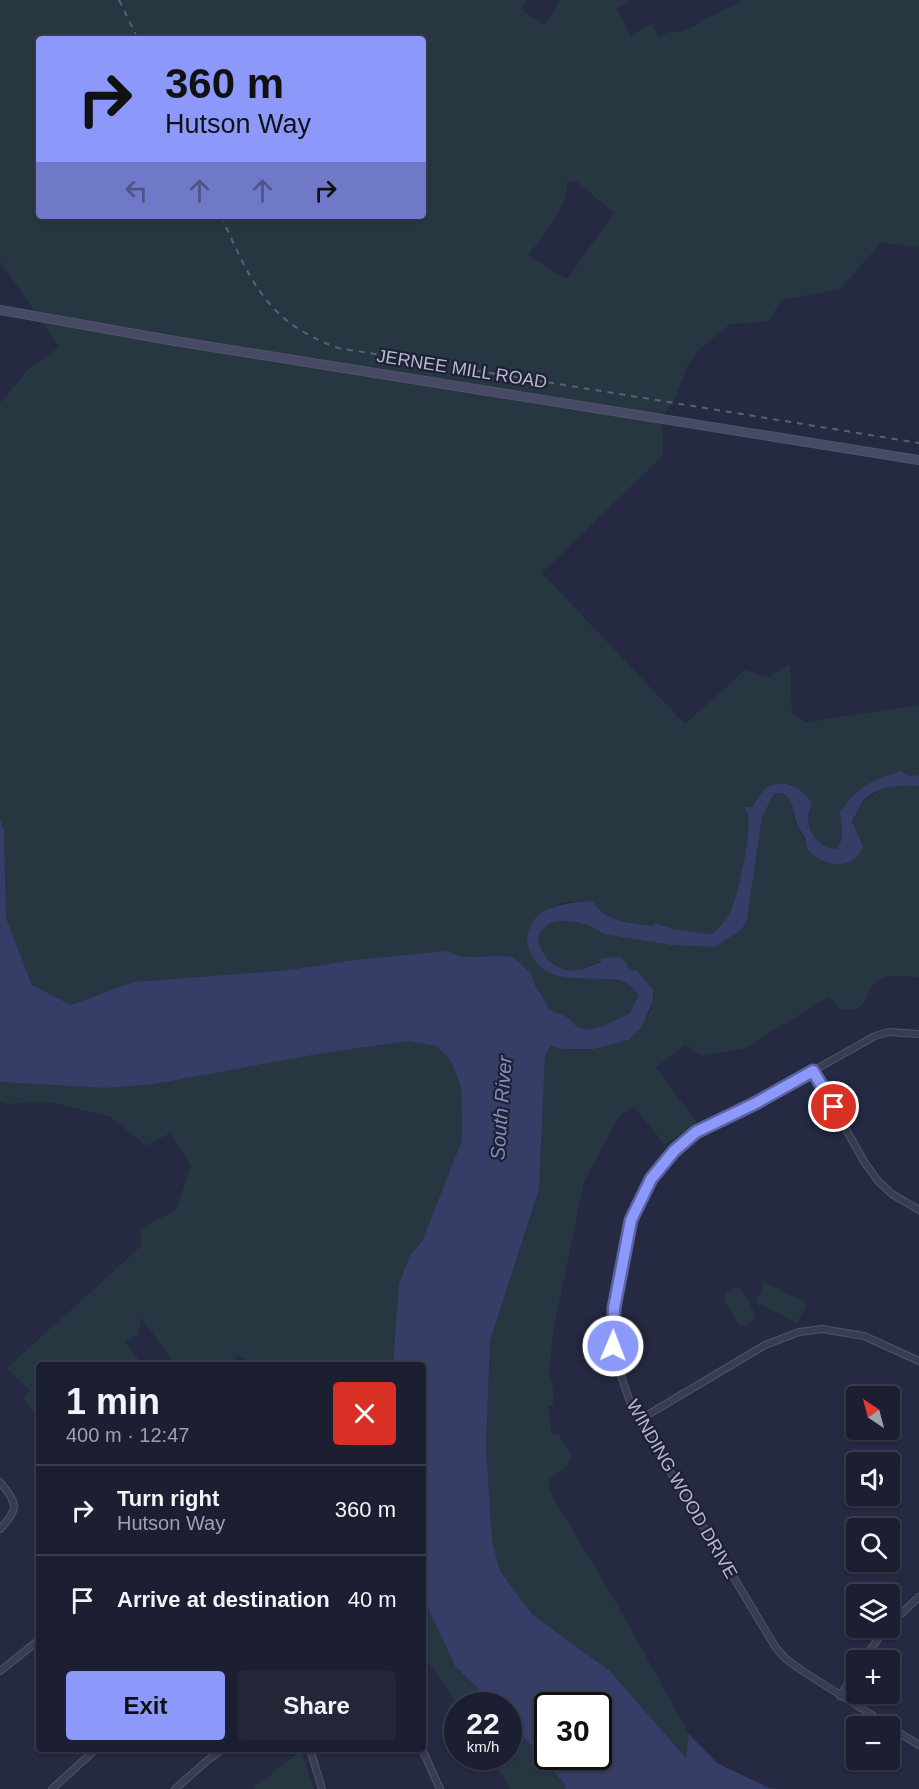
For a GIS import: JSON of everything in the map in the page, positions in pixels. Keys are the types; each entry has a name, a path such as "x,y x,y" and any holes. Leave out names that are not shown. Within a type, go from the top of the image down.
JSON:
{"street":[{"name":"JERNEE MILL ROAD","path":"0,310 175,341 919,460"},
{"name":"WINDING WOOD DRIVE","path":"873,1716 793,1665 776,1648 639,1420 621,1381 613,1346 614,1308 631,1220 642,1195 662,1164 674,1151 696,1132 754,1104 882,1033 919,1034"},
{"path":"813,1071 865,1163 878,1181 892,1194 919,1210"},
{"path":"639,1420 765,1345 799,1332 822,1329 864,1336 919,1360"},
{"path":"0,1482 14,1501 15,1507 13,1515 0,1529"},
{"path":"900,1615 919,1597"},
{"path":"0,1671 36,1642"},
{"path":"840,1696 846,1686"},
{"name":"WINDING WOOD DRIVE","path":"900,1733 919,1745"},
{"path":"52,1789 93,1752"},
{"path":"175,1789 219,1752"},
{"path":"311,1752 322,1789"},
{"path":"423,1752 440,1789"}],"shaded area":[{"path":"0,0 526,0 521,9 545,25 560,0 631,0 616,8 631,35 652,24 658,36 673,31 682,32 742,0 919,0 919,248 882,242 840,289 781,300 768,322 730,324 700,349 688,364 677,394 662,418 663,455 542,573 685,724 745,670 767,678 790,663 792,713 807,722 919,705 919,775 883,779 857,792 840,812 842,836 837,849 828,849 817,843 810,831 809,808 791,784 756,799 753,808 744,808 748,815 749,825 741,880 734,905 722,925 712,934 672,929 656,923 653,926 619,920 604,913 593,901 560,904 548,910 534,923 527,941 568,978 616,981 632,988 639,995 630,1013 589,1030 577,1027 569,1018 547,1009 531,973 508,956 461,957 447,951 354,960 288,970 133,982 71,1005 32,985 6,918 4,831 0,819 0,403 27,371 59,347 0,261","holes":["576,181 614,213 567,279 528,255 559,212 566,193 567,182"]},
{"path":"897,785 919,786 919,977 885,977 875,984 858,1008 850,1010 839,1010 830,996 745,1048 701,1056 685,1044 656,1068 697,1122 665,1145 633,1106 619,1117 584,1181 553,1333 549,1373 553,1388 553,1406 548,1407 551,1433 559,1435 572,1455 567,1467 548,1480 550,1492 617,1604 689,1734 687,1759 610,1671 533,1615 500,1571 492,1541 486,1446 490,1341 539,1189 545,1055 551,1045 585,1050 608,1043 642,1021 650,1011 653,1002 652,990 636,972 608,962 595,963 579,970 564,969 551,962 546,956 538,936 547,925 553,922 568,921 585,924 604,934 671,945 715,947 742,929 747,920 762,817 774,794 783,793 791,801 796,824 807,846 848,864 853,824 861,804 881,790"},
{"path":"408,1041 437,1045 451,1061 461,1086 462,1140 423,1239 418,1244 399,1284 393,1362 248,1362 238,1355 232,1362 173,1362 141,1317 138,1335 125,1342 141,1362 36,1362 36,1416 24,1399 30,1391 7,1368 141,1246 140,1229 176,1210 191,1166 170,1133 146,1146 111,1117 50,1102 7,1104 0,1102 0,1082 106,1088 155,1084 324,1053"},
{"path":"765,1282 807,1304 797,1323 755,1302"},
{"path":"735,1288 741,1289 756,1315 744,1326 739,1325 724,1300 725,1294"},
{"path":"426,1603 455,1666 482,1692 449,1692 426,1659"},
{"path":"522,1735 534,1749 534,1770 552,1770 566,1787 564,1789 511,1789 499,1770 522,1770"},
{"path":"299,1752 302,1752 314,1789 253,1789"}],"water":[{"name":"South River","path":"901,771 909,776 919,775 919,786 897,786 883,789 864,800 852,821 863,847 854,860 844,864 825,862 809,851 805,838 797,825 789,799 783,793 774,794 762,817 747,920 742,929 715,947 671,945 603,934 584,924 568,921 553,922 547,925 538,936 542,950 550,962 563,969 580,969 601,962 601,958 620,957 627,963 627,967 634,971 637,970 653,990 653,1001 641,1028 628,1040 593,1049 559,1049 551,1045 545,1055 539,1189 490,1341 486,1446 492,1541 500,1571 533,1615 610,1671 686,1758 689,1734 717,1763 769,1788 779,1789 564,1789 566,1786 552,1770 612,1770 612,1692 534,1692 534,1749 522,1735 522,1692 482,1692 455,1666 426,1603 426,1362 393,1362 399,1284 410,1256 423,1239 462,1140 461,1086 451,1061 437,1046 408,1041 324,1053 155,1084 106,1088 0,1082 0,819 4,831 6,918 32,985 71,1005 133,982 288,970 354,960 447,951 461,957 508,956 514,958 531,973 548,1009 569,1018 577,1027 589,1030 630,1013 639,995 629,986 617,980 568,978 545,970 530,951 527,936 538,915 562,905 593,901 604,913 619,920 653,926 656,923 672,929 712,934 730,913 740,879 749,824 744,807 753,807 758,797 772,785 780,784 797,788 812,803 808,819 812,834 822,845 837,849 842,836 840,812 853,796 867,785"}],"railway":[{"path":"119,0 137,36"},
{"path":"222,219 252,279 277,312 314,338 338,348 919,443"}],"route":[{"path":"613,1346 614,1308 632,1216 651,1179 674,1151 696,1132 754,1104 813,1071 834,1107"}]}
